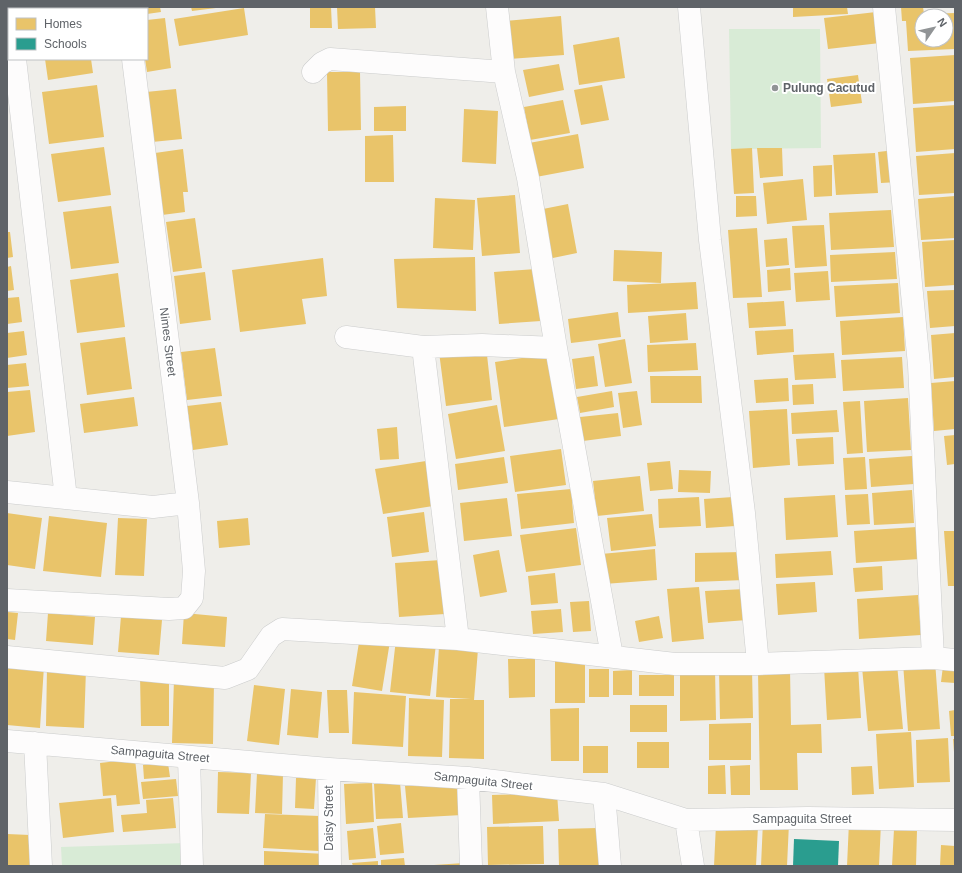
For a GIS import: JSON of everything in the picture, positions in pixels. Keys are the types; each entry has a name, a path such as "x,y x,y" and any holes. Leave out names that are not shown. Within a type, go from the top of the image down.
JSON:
{"street":[{"path":"497,7 504,72 528,178 556,348 612,656"},
{"path":"689,7 710,240 744,513 758,664"},
{"path":"884,7 919,365 933,658"},
{"path":"313,72 322,63 330,59 504,72"},
{"path":"15,60 66,498"},
{"name":"Nimes Street","path":"7,600 169,609 184,608 192,598 194,571 188,503 133,60"},
{"path":"346,337 423,348 482,345 556,348"},
{"path":"423,348 458,638"},
{"path":"7,492 153,507 188,503"},
{"path":"7,657 225,678 248,669 271,636 282,629 458,638 675,664 758,664 933,658 955,660"},
{"name":"Sampaguita Street","path":"7,741 189,758 468,778 604,794 686,820 808,818 955,820"},
{"path":"36,743 41,866"},
{"path":"189,758 192,866"},
{"name":"Daisy Street","path":"329,769 330,866"},
{"path":"468,778 471,866"},
{"path":"604,794 610,866"},
{"path":"686,820 693,866"}],"green space":[{"name":"Pulung Cacutud","path":"729,29 820,29 821,148 731,149"},
{"path":"186,843 187,866 62,866 61,847"}],"building: Homes":[{"path":"37,7 85,7 85,8"},
{"path":"160,7 161,12 148,14 148,8 140,8"},
{"path":"191,7 216,7 216,8 192,11"},
{"path":"310,7 331,7 332,28 310,28"},
{"path":"337,7 375,7 376,28 338,29"},
{"path":"793,7 847,7 848,14 793,17"},
{"path":"901,7 923,7 914,8 914,48 954,48 955,13 955,49 908,51 906,21 902,21"},
{"path":"244,8 248,35 179,46 174,19"},
{"path":"876,12 880,43 828,49 824,18"},
{"path":"561,16 564,55 509,59 506,21"},
{"path":"165,18 171,68 147,72 145,60 148,60 148,20"},
{"path":"619,37 625,78 579,85 573,45"},
{"path":"955,55 955,101 913,104 910,58"},
{"path":"45,60 91,60 93,73 48,80"},
{"path":"559,64 564,90 529,97 523,70"},
{"path":"327,72 360,72 361,130 328,131"},
{"path":"858,75 862,103 831,107 827,79"},
{"path":"97,85 104,137 49,144 42,92"},
{"path":"602,85 609,120 581,125 574,90"},
{"path":"176,89 182,139 152,142 146,92"},
{"path":"563,100 570,133 530,140 524,107"},
{"path":"955,105 955,149 916,152 913,108"},
{"path":"406,106 406,131 374,131 374,107"},
{"path":"464,109 498,111 496,164 462,162"},
{"path":"578,134 584,168 536,177 529,143"},
{"path":"393,135 394,182 365,182 365,136"},
{"path":"104,147 111,195 58,202 51,154"},
{"path":"752,148 754,193 734,194 731,149"},
{"path":"757,148 782,148 783,176 760,178"},
{"path":"183,149 188,192 183,192 185,212 162,215 155,153"},
{"path":"895,150 898,182 881,183 878,152"},
{"path":"875,153 878,193 836,195 833,155"},
{"path":"955,153 955,193 919,195 916,156"},
{"path":"832,165 832,196 814,197 813,166"},
{"path":"803,179 807,220 767,224 763,183"},
{"path":"515,195 520,253 482,256 477,198"},
{"path":"736,196 756,196 757,216 736,217"},
{"path":"955,196 955,238 921,240 918,199"},
{"path":"435,198 475,200 473,250 433,248"},
{"path":"568,204 577,253 548,259 538,210"},
{"path":"111,206 119,263 71,269 63,212"},
{"path":"891,210 894,247 831,250 829,213"},
{"path":"195,218 202,268 173,272 166,222"},
{"path":"824,225 827,266 795,268 792,226"},
{"path":"757,228 762,297 733,298 728,230"},
{"path":"7,232 10,232 13,257 7,258"},
{"path":"787,238 789,265 766,267 764,240"},
{"path":"955,240 955,285 925,287 922,242"},
{"path":"614,250 662,252 661,283 613,281"},
{"path":"895,252 897,279 831,282 830,255"},
{"path":"475,257 476,311 397,308 394,259"},
{"path":"323,258 327,296 302,299 306,324 240,332 232,270"},
{"path":"11,266 14,290 7,291 7,267"},
{"path":"790,268 791,290 768,292 767,270"},
{"path":"536,269 541,321 499,324 494,272"},
{"path":"828,271 830,300 796,302 794,273"},
{"path":"205,272 211,320 180,324 174,276"},
{"path":"118,273 125,327 77,333 70,280"},
{"path":"696,282 698,309 628,313 627,285"},
{"path":"898,283 900,313 836,317 834,286"},
{"path":"955,290 955,326 930,328 927,291"},
{"path":"19,297 22,322 7,324 7,298"},
{"path":"784,301 786,326 749,328 747,303"},
{"path":"618,312 621,337 571,343 568,319"},
{"path":"686,313 688,340 650,343 648,316"},
{"path":"903,317 905,351 842,355 840,321"},
{"path":"793,329 794,352 757,355 755,331"},
{"path":"24,331 27,355 7,358 7,333"},
{"path":"955,333 955,377 934,379 931,335"},
{"path":"125,337 132,389 87,395 80,343"},
{"path":"625,339 632,383 605,387 598,344"},
{"path":"696,343 698,370 648,372 647,345"},
{"path":"486,346 492,400 446,406 439,352"},
{"path":"215,348 222,396 187,400 181,352"},
{"path":"834,353 836,378 795,380 793,355"},
{"path":"550,354 559,419 504,427 495,362"},
{"path":"594,356 598,386 576,389 572,359"},
{"path":"902,357 904,388 843,391 841,360"},
{"path":"26,363 29,386 7,388 7,365"},
{"path":"650,376 701,376 702,403 651,403"},
{"path":"788,378 789,401 756,403 754,380"},
{"path":"955,381 955,429 934,431 931,383"},
{"path":"813,384 814,404 793,405 792,385"},
{"path":"30,390 35,432 7,436 7,392"},
{"path":"612,391 614,407 580,413 577,397"},
{"path":"637,391 642,425 623,428 618,393"},
{"path":"134,397 138,426 84,433 80,404"},
{"path":"908,398 911,450 867,452 864,401"},
{"path":"860,401 863,453 847,454 843,402"},
{"path":"221,402 228,445 193,450 187,406"},
{"path":"497,405 505,451 456,459 448,414"},
{"path":"787,409 790,465 753,468 749,411"},
{"path":"837,410 839,432 792,434 791,413"},
{"path":"618,413 621,436 583,441 580,417"},
{"path":"397,427 399,459 380,460 377,429"},
{"path":"955,435 955,464 947,465 944,436"},
{"path":"833,437 834,464 798,466 796,439"},
{"path":"561,449 566,485 515,492 510,456"},
{"path":"912,456 914,484 871,487 869,459"},
{"path":"504,457 508,483 458,490 455,464"},
{"path":"865,457 867,489 845,490 843,458"},
{"path":"426,461 433,506 383,514 375,469"},
{"path":"670,461 673,489 650,491 647,463"},
{"path":"679,470 711,471 710,493 678,492"},
{"path":"640,476 644,511 597,516 593,481"},
{"path":"571,489 574,523 521,529 517,494"},
{"path":"912,490 914,523 874,525 872,493"},
{"path":"868,494 870,524 847,525 845,495"},
{"path":"835,495 838,537 786,540 784,498"},
{"path":"699,497 701,526 659,528 658,499"},
{"path":"733,497 735,526 706,528 704,499"},
{"path":"507,498 512,536 464,541 460,503"},
{"path":"424,512 429,552 392,557 387,517"},
{"path":"7,513 42,518 35,569 7,565"},
{"path":"652,514 656,546 611,551 607,518"},
{"path":"49,516 107,523 101,577 43,571"},
{"path":"118,518 147,519 144,576 115,575"},
{"path":"248,518 250,545 219,548 217,521"},
{"path":"917,527 920,559 856,563 854,531"},
{"path":"576,528 581,565 526,572 520,535"},
{"path":"944,531 955,531 955,586 948,586"},
{"path":"655,549 657,580 604,584 601,554"},
{"path":"499,550 507,592 480,597 473,555"},
{"path":"831,551 833,575 776,578 775,554"},
{"path":"743,552 744,580 695,582 695,553"},
{"path":"441,560 445,614 399,617 395,563"},
{"path":"882,566 883,590 855,592 853,568"},
{"path":"555,573 558,603 531,605 528,576"},
{"path":"815,582 817,612 778,615 776,584"},
{"path":"699,587 704,639 672,642 667,589"},
{"path":"745,589 747,620 708,623 705,591"},
{"path":"918,595 921,635 859,639 857,599"},
{"path":"589,601 591,631 573,632 570,602"},
{"path":"561,609 563,632 533,634 531,611"},
{"path":"7,612 18,613 15,640 7,639"},
{"path":"48,613 95,617 93,645 46,641"},
{"path":"184,613 227,617 225,647 182,644"},
{"path":"121,616 162,620 159,655 118,652"},
{"path":"659,616 663,638 639,642 635,621"},
{"path":"360,636 390,641 382,691 352,686"},
{"path":"396,639 436,644 430,696 390,692"},
{"path":"439,646 478,649 474,700 484,700 484,759 449,758 450,699 471,699 436,697"},
{"path":"508,659 535,659 535,697 509,698"},
{"path":"555,660 585,660 585,703 555,703"},
{"path":"935,661 940,729 908,731 903,663"},
{"path":"7,663 44,666 40,728 7,725"},
{"path":"897,664 903,729 868,731 862,667"},
{"path":"858,666 861,718 827,720 824,667"},
{"path":"943,666 955,666 955,683 941,682"},
{"path":"47,668 86,669 84,728 46,726"},
{"path":"589,669 609,669 609,697 589,697"},
{"path":"715,669 716,720 680,721 680,670"},
{"path":"719,669 752,669 753,718 720,719"},
{"path":"632,670 632,695 613,695 613,671"},
{"path":"790,670 791,725 821,724 822,753 797,753 798,790 760,790 758,671"},
{"path":"169,674 169,726 141,726 140,675"},
{"path":"639,675 674,675 674,696 639,696"},
{"path":"174,679 214,681 213,744 172,743"},
{"path":"254,685 285,689 279,745 247,741"},
{"path":"291,689 322,692 318,738 287,735"},
{"path":"327,690 347,690 349,733 329,733"},
{"path":"354,692 406,696 403,747 352,744"},
{"path":"409,698 444,700 442,757 408,756"},
{"path":"630,705 667,705 667,732 630,732"},
{"path":"579,708 579,761 551,761 550,709"},
{"path":"955,710 955,736 951,736 949,711"},
{"path":"751,723 751,760 709,760 709,724"},
{"path":"911,732 914,787 879,789 876,734"},
{"path":"948,738 950,782 917,783 916,740"},
{"path":"953,739 955,739 954,752"},
{"path":"637,742 669,742 669,768 637,768"},
{"path":"583,746 608,746 608,773 583,773"},
{"path":"135,759 140,804 117,806 116,795 103,796 100,763"},
{"path":"168,763 170,777 144,779 143,765"},
{"path":"725,765 726,794 708,794 708,766"},
{"path":"750,765 750,795 731,795 730,766"},
{"path":"872,766 874,794 852,795 851,767"},
{"path":"218,772 251,773 249,814 217,813"},
{"path":"257,773 283,774 282,814 255,813"},
{"path":"296,778 316,778 314,809 295,808"},
{"path":"176,779 178,796 143,799 141,782"},
{"path":"400,782 403,818 376,819 374,784"},
{"path":"460,782 462,815 408,818 405,786"},
{"path":"372,783 374,822 346,824 344,784"},
{"path":"557,793 559,821 493,824 492,795"},
{"path":"111,798 114,832 63,838 59,803"},
{"path":"173,798 176,828 123,832 121,815 147,813 146,800"},
{"path":"265,814 320,816 319,851 263,848"},
{"path":"763,821 789,823 787,866 761,866"},
{"path":"849,822 881,823 879,866 847,866"},
{"path":"401,823 404,853 380,855 377,826"},
{"path":"716,824 758,826 756,866 714,866"},
{"path":"543,826 544,864 488,865 487,827"},
{"path":"373,828 376,858 349,860 347,831"},
{"path":"598,828 599,866 559,866 558,829"},
{"path":"894,829 917,830 916,866 892,866"},
{"path":"7,834 30,835 30,866 7,866"},
{"path":"941,845 955,846 955,866 940,866"},
{"path":"264,851 327,854 327,866 264,866"},
{"path":"404,858 405,866 381,866 381,860"},
{"path":"378,861 378,866 353,866 352,863"},
{"path":"464,863 464,866 434,866 434,865"}],"building: Schools":[{"path":"794,839 839,841 838,866 793,866"}],"place":[{"name":"Pulung Cacutud","path":"775,88"}]}
